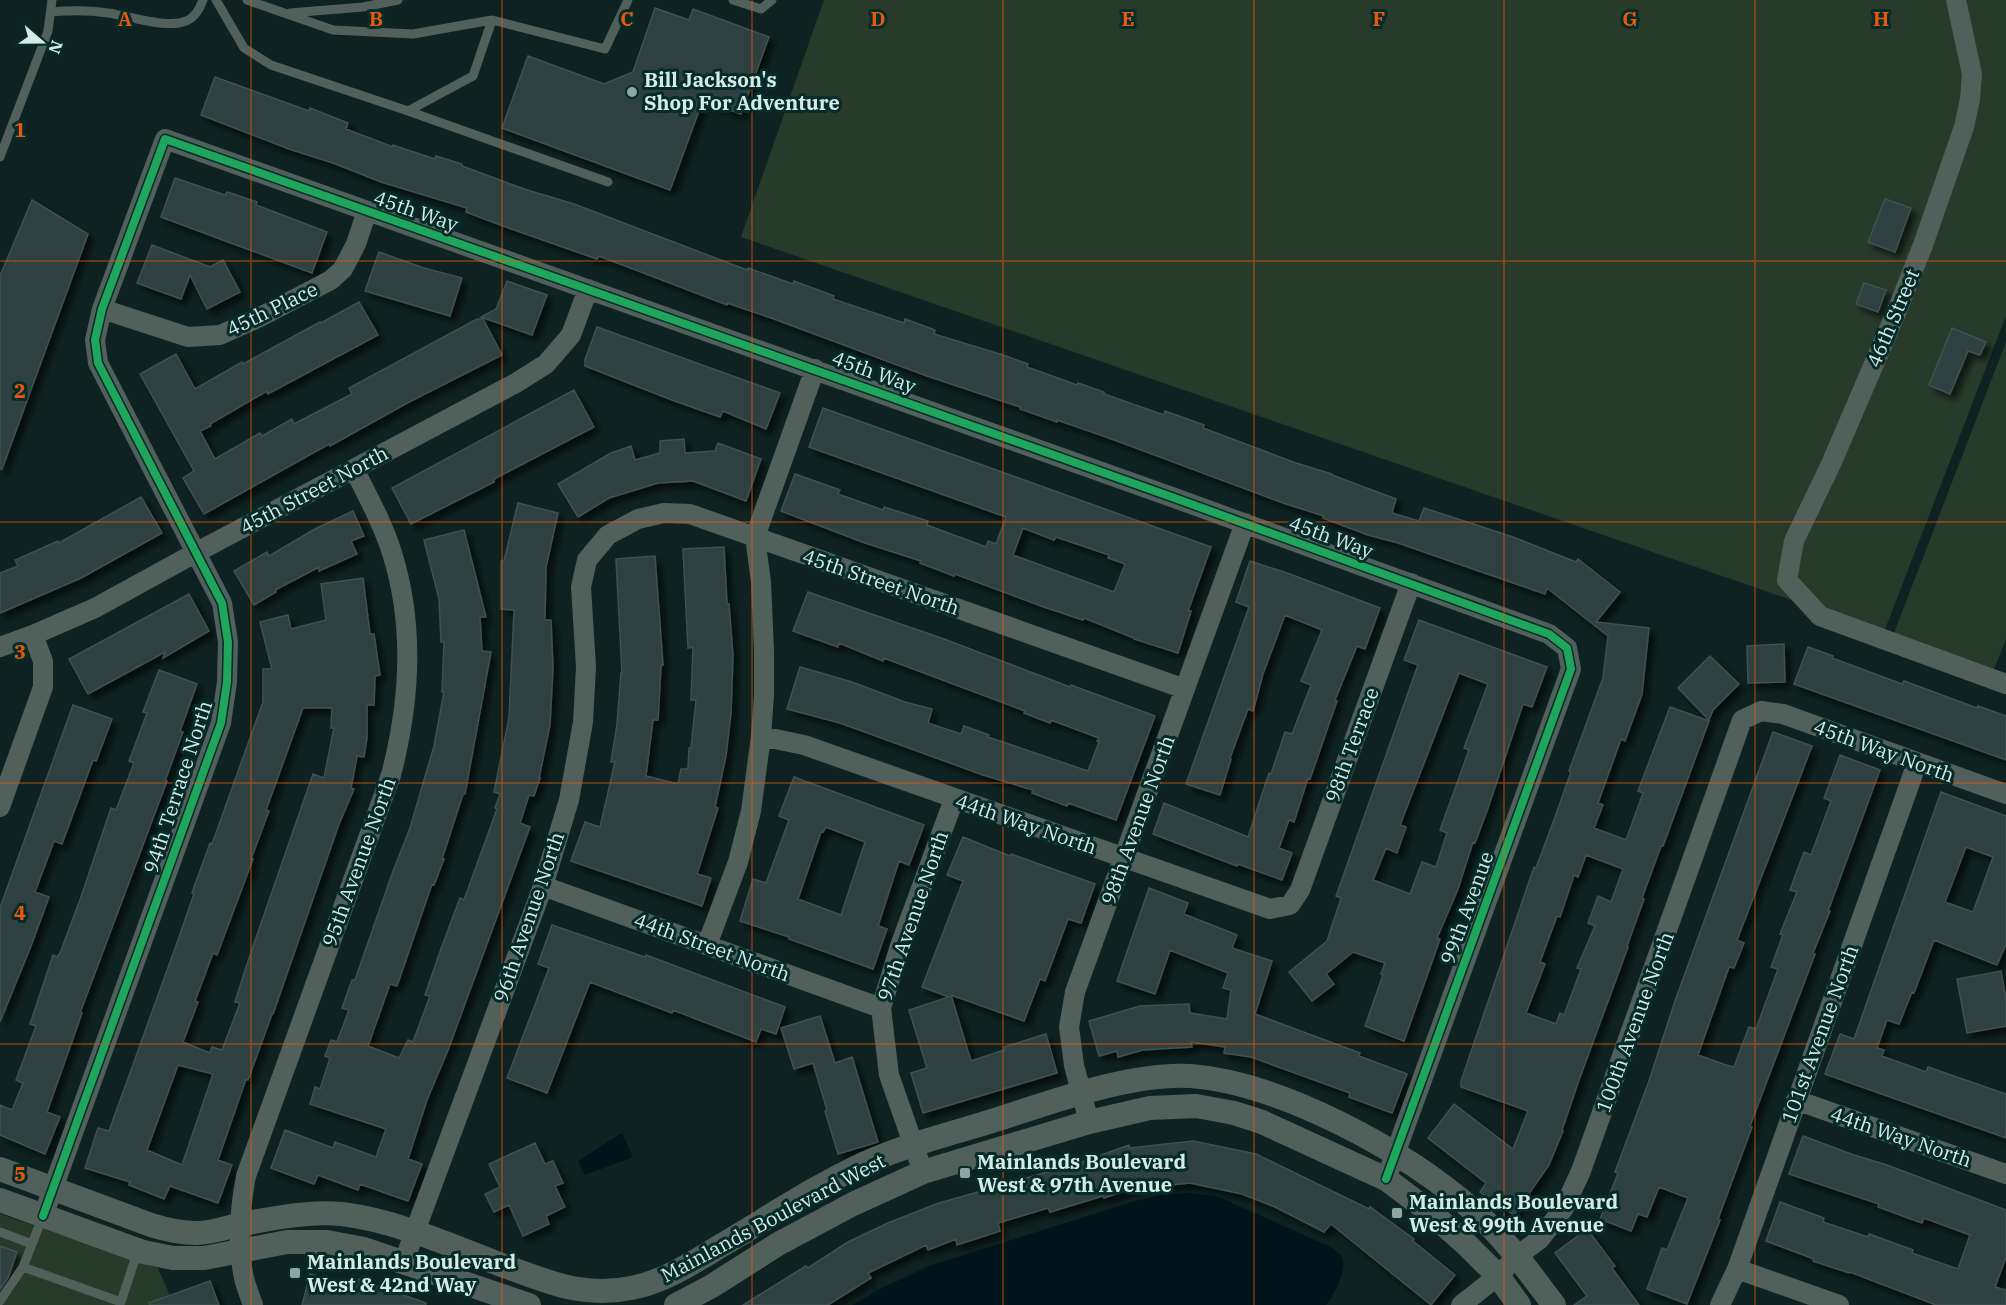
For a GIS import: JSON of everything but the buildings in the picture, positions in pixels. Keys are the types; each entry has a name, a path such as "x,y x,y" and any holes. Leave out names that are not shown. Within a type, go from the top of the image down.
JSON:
{"street":[{"name":"46th Street","path":"1956,0 1972,74 1964,127 1902,298 1831,464 1794,541 1787,580 1820,616 2006,684"},
{"name":"45th Way","path":"165,140 815,369 1411,583 1549,634 1567,648"},
{"name":"94th Terrace North","path":"43,1216 221,723 227,682 227,632 222,603 98,363 95,340 102,309 165,140"},
{"name":"45th Place","path":"102,309 188,337 220,335 331,280 343,268 356,244 367,211"},
{"name":"45th Street North","path":"0,647 95,608 516,383 546,364 571,335 588,290"},
{"path":"707,945 738,862 751,810 761,736 764,651 761,582 754,537 815,369"},
{"name":"95th Avenue North","path":"253,1305 244,1279 241,1251 241,1200 246,1176 391,775 402,732 407,654 404,600 392,553 354,469"},
{"name":"45th Street North","path":"586,560 608,535 638,519 664,513 690,514 1185,689"},
{"name":"98th Avenue North","path":"1089,1122 1074,1065 1069,1027 1075,992 1245,523"},
{"name":"96th Avenue North","path":"404,1261 543,886 569,800 583,722 586,667 581,587 586,560"},
{"name":"98th Terrace","path":"1290,905 1300,890 1411,583"},
{"path":"0,807 43,687 44,661 33,635"},
{"name":"99th Avenue","path":"1386,1179 1571,669 1567,648"},
{"name":"45th Way North","path":"1761,711 1783,714 2006,794"},
{"name":"100th Avenue North","path":"1461,1305 1539,1240 1564,1208 1581,1171 1742,720 1761,711"},
{"name":"44th Way North","path":"761,736 804,746 1270,909 1290,905"},
{"name":"101st Avenue North","path":"1720,1305 1737,1269 1917,763"},
{"name":"97th Avenue North","path":"923,1173 889,1075 881,1008 900,946 954,799"},
{"name":"44th Street North","path":"543,886 881,1008"},
{"name":"Mainlands Boulevard West","path":"0,1169 176,1232 201,1233 291,1215 341,1214 415,1233 563,1287 597,1292 633,1288 660,1279 689,1265 863,1165 914,1146 1081,1093 1142,1079 1187,1076 1228,1081 1265,1091 1334,1122 1395,1154 1437,1181 1476,1213 1517,1256 1554,1305"},
{"name":"44th Way North","path":"1796,1100 2006,1174"},
{"name":"Mainlands Boulevard West","path":"676,1305 712,1286 787,1239 853,1204 923,1173 1089,1122 1150,1108 1196,1106 1225,1111 1262,1122 1386,1179 1430,1212 1498,1276 1520,1305"},
{"path":"0,1200 138,1250 173,1258 204,1258 287,1242 327,1242 364,1249 404,1261 529,1305"},
{"path":"1737,1269 1839,1305"}],"lane":[{"path":"0,157 48,31 52,0"},
{"path":"51,12 82,10 105,12 134,16 166,25 187,21 199,11 203,0"},
{"path":"216,0 244,48 271,65 608,182"},
{"path":"247,0 333,30 413,34 492,20 605,49 628,0"},
{"path":"285,13 363,7 398,0"},
{"path":"733,0 761,9 772,0"},
{"path":"408,111 473,76 492,20"},
{"path":"0,1301 23,1267 43,1216"},
{"path":"0,1232 32,1244"},
{"path":"23,1267 121,1302 138,1250"}],"green space":[{"path":"824,0 2006,0 2006,316 1884,632 741,237"},
{"path":"2006,342 2006,639 1994,669 1894,633"},
{"path":"0,1214 158,1268 174,1305 0,1305"}],"shaded area":[{"path":"622,1133 633,1157 585,1175 578,1161"},
{"path":"1192,1193 1219,1197 1331,1247 1342,1257 1343,1268 1336,1289 1326,1305 852,1305 929,1266 1135,1201 1161,1195"}],"cycle path":[{"path":"43,1216 221,723 227,682 228,642 222,603 98,363 95,340 102,309 165,139 1376,571 1549,634 1567,648 1571,669 1386,1179"}],"place":[{"name":"Bill Jackson's Shop For Adventure","path":"632,92"},
{"name":"Mainlands Boulevard West & 97th Avenue","path":"965,1173"},
{"name":"Mainlands Boulevard West & 99th Avenue","path":"1397,1213"},
{"name":"Mainlands Boulevard West & 42nd Way","path":"295,1273"}]}
